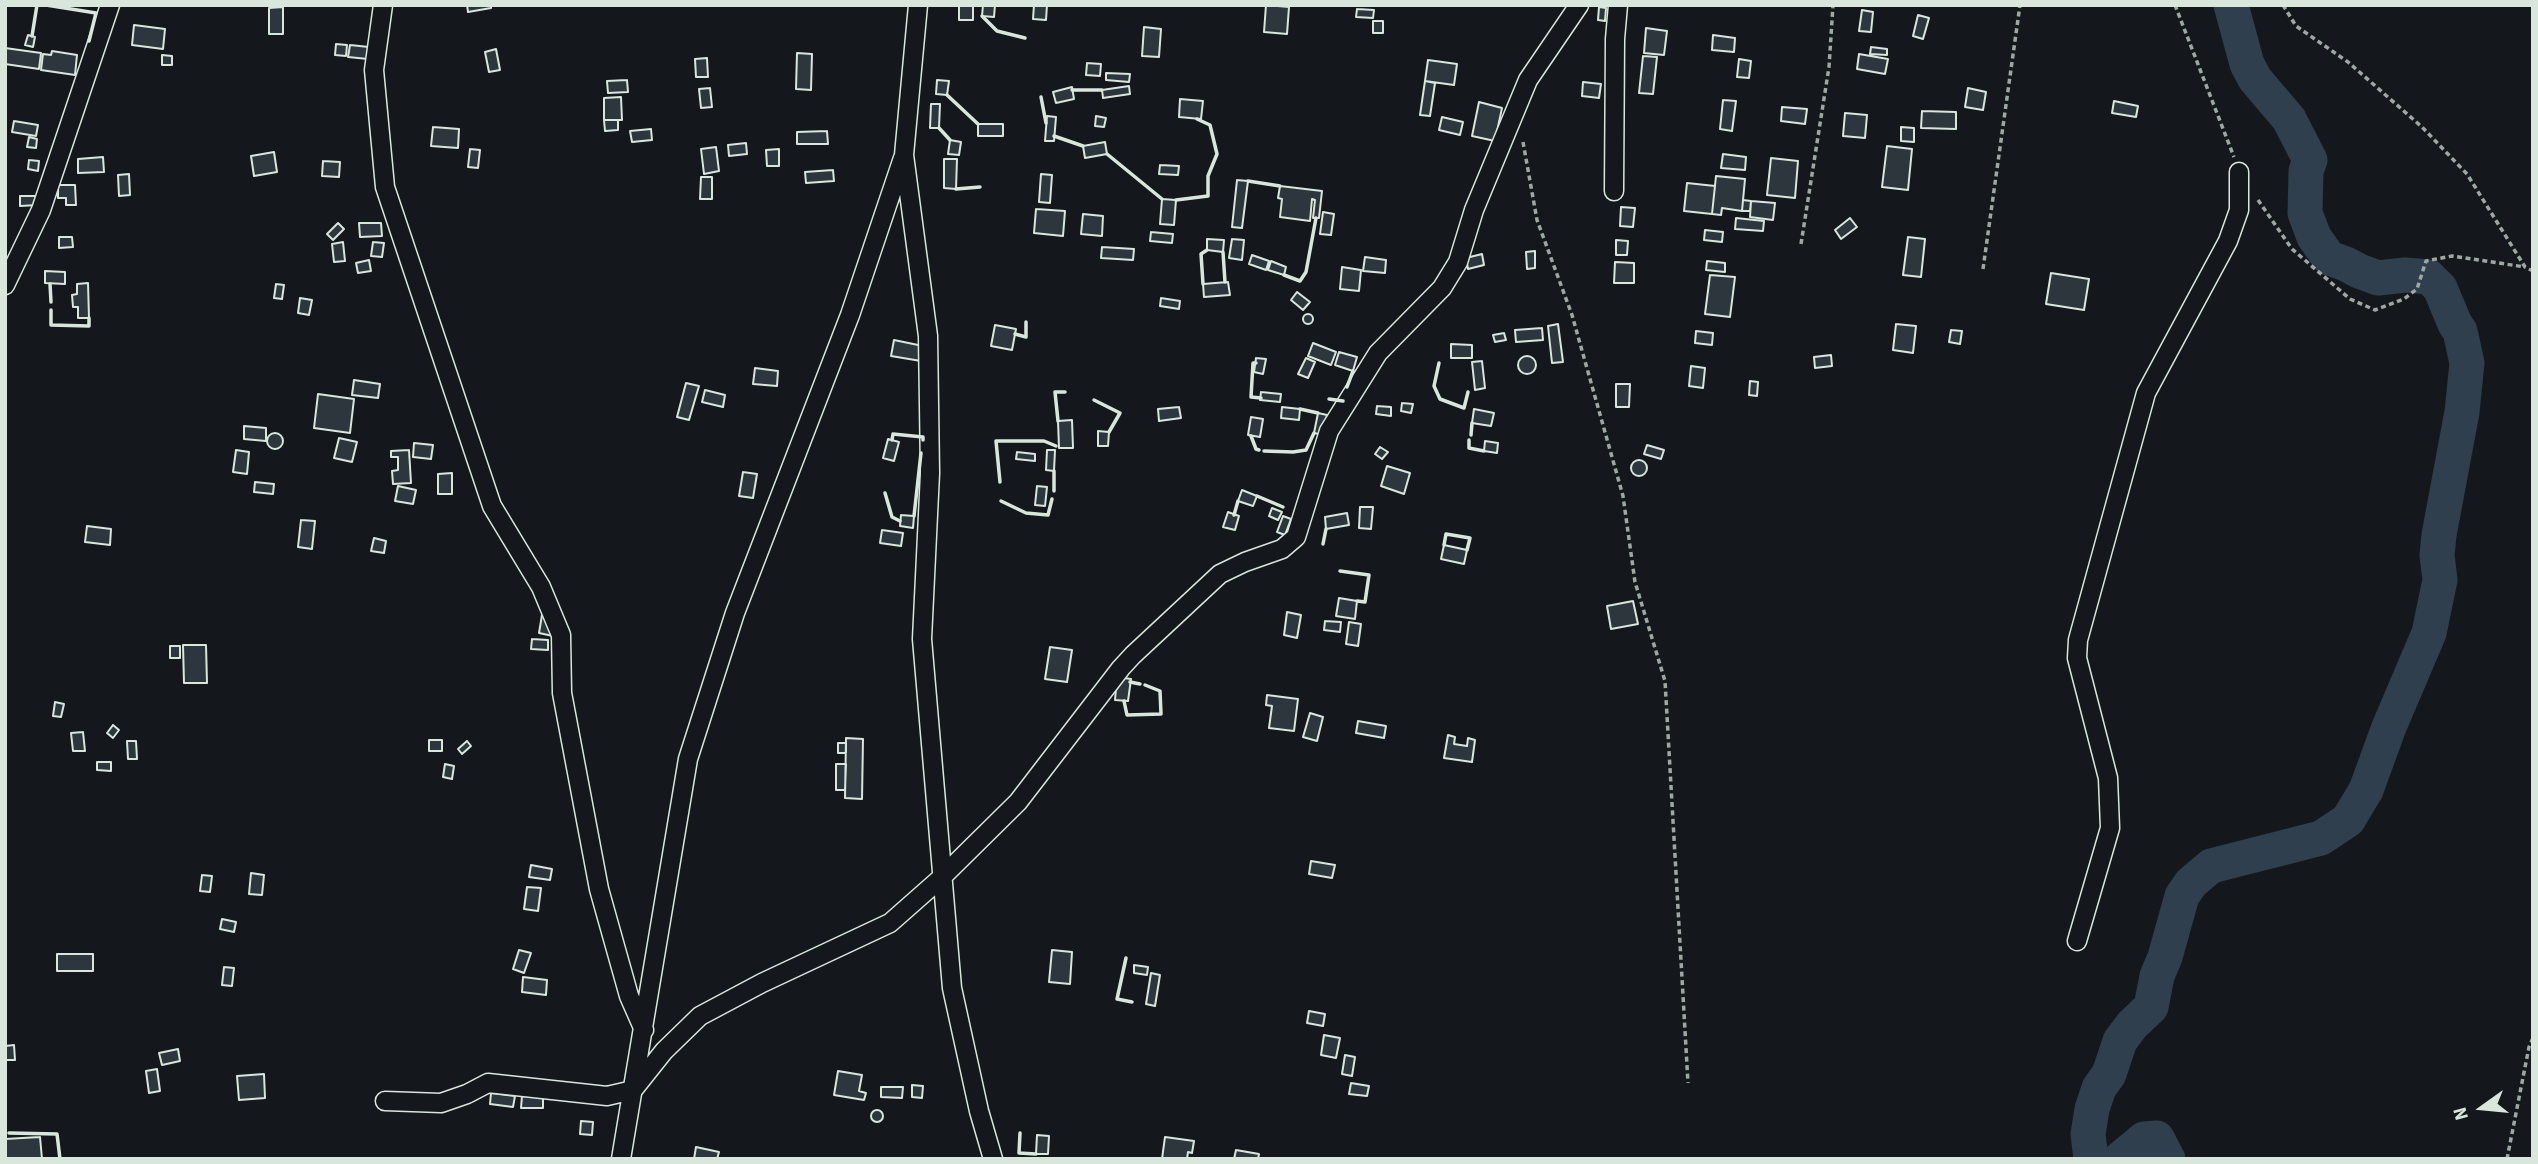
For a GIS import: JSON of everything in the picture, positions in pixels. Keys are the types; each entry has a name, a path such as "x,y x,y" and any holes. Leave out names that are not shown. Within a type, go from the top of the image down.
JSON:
{"street":[{"path":"5,285 41,210 110,5"},
{"path":"383,5 374,70 385,187 492,506 541,587 562,635 562,693 599,889 629,996 644,1030"},
{"path":"918,5 904,155 928,336 930,473 922,639 952,988 979,1111 993,1159"},
{"path":"385,1101 441,1103 488,1083 607,1096 634,1090 664,1051 700,1016 890,922 941,878 1018,802 1133,656 1220,574 1282,549 1296,537 1329,432 1378,352 1442,288 1458,262 1516,105 1528,80 1579,5"},
{"path":"1614,191 1615,39 1618,5"},
{"path":"621,1159 688,759 735,613 850,314 904,155"},
{"path":"2077,940 2110,828 2108,778 2077,658 2078,640 2146,393 2228,241 2239,210 2239,172"}],"path":[{"path":"1801,244 1829,67 1833,5"},
{"path":"1983,269 2020,5"},
{"path":"2175,5 2239,172 2292,249 2350,299 2375,310 2404,299 2417,289 2426,261 2452,256 2525,267 2533,271"},
{"path":"2283,5 2296,26 2357,70 2422,127 2467,174 2525,267"},
{"path":"1516,105 1537,220 1572,315 1619,483 1635,582 1665,681 1688,1083"},
{"path":"2507,1159 2533,1038"}],"building":[{"path":"467,5 491,5 491,8 468,12"},
{"path":"959,5 973,5 973,20 959,20"},
{"path":"983,5 995,5 994,17 982,16"},
{"path":"1034,5 1047,5 1046,20 1033,19"},
{"path":"1266,5 1289,7 1287,34 1264,32"},
{"path":"283,7 283,34 269,34 269,8"},
{"path":"1599,7 1606,8 1605,21 1598,20"},
{"path":"1357,9 1374,10 1373,18 1356,17"},
{"path":"1862,10 1873,12 1871,32 1859,31"},
{"path":"1918,15 1929,18 1923,39 1913,36"},
{"path":"1373,21 1383,21 1383,33 1373,33"},
{"path":"134,25 165,29 163,49 132,45"},
{"path":"1144,27 1161,29 1159,57 1142,56"},
{"path":"1646,28 1667,31 1664,55 1644,53"},
{"path":"28,35 35,37 33,47 25,45"},
{"path":"1713,35 1735,38 1734,52 1712,50"},
{"path":"336,44 347,45 346,56 335,55"},
{"path":"350,45 369,47 368,59 348,57"},
{"path":"1871,47 1887,49 1887,55 1870,54"},
{"path":"5,48 41,53 39,69 5,64"},
{"path":"496,49 500,70 489,72 485,52"},
{"path":"52,51 77,55 75,75 41,70 43,54 51,55"},
{"path":"797,53 812,54 811,90 796,89"},
{"path":"1859,54 1888,59 1885,74 1857,69"},
{"path":"162,55 172,56 172,65 162,65"},
{"path":"1643,56 1657,57 1653,94 1639,93"},
{"path":"707,58 708,77 696,77 695,59"},
{"path":"1739,59 1751,61 1749,78 1737,77"},
{"path":"1428,60 1457,64 1454,85 1425,81"},
{"path":"1087,63 1101,64 1100,76 1086,75"},
{"path":"1106,73 1130,74 1129,82 1106,80"},
{"path":"627,80 628,92 608,93 607,81"},
{"path":"937,80 949,81 947,95 936,94"},
{"path":"1425,81 1435,83 1430,116 1420,115"},
{"path":"1583,82 1601,84 1599,98 1582,96"},
{"path":"1129,86 1130,94 1103,98 1102,90"},
{"path":"1072,87 1074,99 1056,103 1053,92"},
{"path":"710,88 712,107 701,108 699,89"},
{"path":"1968,88 1986,92 1983,110 1965,107"},
{"path":"621,97 622,120 604,120 604,98"},
{"path":"1180,99 1203,101 1201,119 1179,117"},
{"path":"1723,100 1736,101 1732,131 1720,129"},
{"path":"2114,101 2138,106 2136,117 2112,113"},
{"path":"1479,102 1502,108 1495,141 1472,136"},
{"path":"931,104 940,104 939,128 930,128"},
{"path":"1782,107 1807,109 1805,124 1781,121"},
{"path":"1922,111 1956,112 1956,129 1921,128"},
{"path":"1845,113 1867,115 1865,138 1843,136"},
{"path":"1047,116 1056,117 1054,141 1045,141"},
{"path":"1096,116 1106,118 1104,127 1095,126"},
{"path":"1442,117 1463,122 1460,135 1439,130"},
{"path":"604,120 618,120 618,130 605,131"},
{"path":"14,121 38,125 36,136 12,132"},
{"path":"978,124 1003,124 1003,136 978,136"},
{"path":"433,127 459,129 458,148 431,146"},
{"path":"1901,127 1914,128 1914,142 1901,141"},
{"path":"651,129 652,140 632,142 630,131"},
{"path":"827,131 828,144 797,144 797,132"},
{"path":"29,137 37,139 36,148 27,147"},
{"path":"950,140 961,142 959,155 948,154"},
{"path":"1105,142 1107,154 1085,158 1083,146"},
{"path":"746,143 747,154 729,156 728,145"},
{"path":"1887,146 1912,149 1908,190 1882,187"},
{"path":"716,147 719,171 704,174 701,149"},
{"path":"470,149 480,150 478,168 468,167"},
{"path":"779,149 779,166 767,166 766,150"},
{"path":"274,152 277,172 254,176 251,156"},
{"path":"1723,154 1746,157 1745,170 1721,168"},
{"path":"103,157 104,172 78,173 78,159"},
{"path":"1771,158 1798,161 1795,198 1767,195"},
{"path":"944,159 957,159 956,189 944,188"},
{"path":"29,160 39,161 38,171 28,169"},
{"path":"323,161 340,162 339,177 322,176"},
{"path":"1160,165 1179,166 1178,175 1159,174"},
{"path":"833,170 834,181 806,183 805,172"},
{"path":"129,174 130,195 119,196 118,175"},
{"path":"1041,174 1052,175 1050,203 1039,202"},
{"path":"1716,176 1745,179 1742,211 1722,208 1721,215 1712,214"},
{"path":"701,177 712,177 712,199 700,199"},
{"path":"1237,180 1248,181 1242,228 1232,227"},
{"path":"1687,183 1715,186 1712,214 1684,211"},
{"path":"58,185 75,185 76,205 66,205 66,198 58,198"},
{"path":"1280,186 1322,191 1319,218 1313,218 1315,200 1312,199 1310,221 1280,217"},
{"path":"20,196 38,196 38,205 20,206"},
{"path":"1162,199 1176,200 1174,225 1160,224"},
{"path":"1743,200 1751,201 1750,211 1742,211"},
{"path":"1751,201 1775,203 1773,220 1750,217"},
{"path":"1621,207 1635,208 1633,227 1620,226"},
{"path":"1036,209 1065,211 1063,236 1034,233"},
{"path":"1323,212 1334,214 1331,235 1320,234"},
{"path":"1083,214 1103,216 1102,236 1081,234"},
{"path":"1736,218 1764,221 1763,231 1735,229"},
{"path":"1850,218 1857,227 1841,239 1835,230"},
{"path":"338,223 344,229 333,240 327,234"},
{"path":"359,223 381,223 382,236 360,237"},
{"path":"1705,230 1723,232 1722,242 1704,240"},
{"path":"1151,232 1173,234 1172,243 1150,241"},
{"path":"59,237 72,237 73,247 59,248"},
{"path":"1908,237 1925,239 1921,277 1903,275"},
{"path":"1207,239 1224,240 1223,252 1207,250"},
{"path":"1232,239 1244,240 1242,260 1229,258"},
{"path":"1616,240 1628,241 1627,255 1616,255"},
{"path":"343,242 345,261 334,262 332,244"},
{"path":"373,242 384,243 382,257 371,256"},
{"path":"1102,247 1134,249 1133,260 1101,258"},
{"path":"1535,251 1535,268 1527,269 1526,252"},
{"path":"1482,254 1484,265 1468,269 1466,258"},
{"path":"1252,255 1269,261 1266,270 1249,264"},
{"path":"1365,257 1386,260 1385,273 1363,271"},
{"path":"369,260 371,271 358,273 356,263"},
{"path":"1271,261 1286,267 1284,275 1268,270"},
{"path":"1707,261 1725,263 1725,272 1706,270"},
{"path":"1615,262 1634,263 1634,283 1614,283"},
{"path":"1342,267 1361,270 1359,291 1340,289"},
{"path":"45,271 65,272 65,284 45,283"},
{"path":"2051,273 2089,279 2084,310 2046,304"},
{"path":"1710,275 1735,277 1730,317 1705,314"},
{"path":"1228,282 1230,295 1204,297 1203,284"},
{"path":"88,283 89,318 78,318 78,307 73,307 72,295 77,294 77,284"},
{"path":"276,284 284,285 282,299 274,298"},
{"path":"1297,292 1310,302 1303,310 1291,300"},
{"path":"300,298 312,300 309,315 298,313"},
{"path":"1161,298 1180,301 1179,309 1160,306"},
{"path":"1308,314 1312,315 1312,323 1308,324 1304,323 1303,319 1304,315"},
{"path":"1558,324 1563,362 1552,363 1548,326"},
{"path":"1896,324 1916,326 1913,353 1893,350"},
{"path":"995,325 1016,329 1012,350 991,346"},
{"path":"1542,328 1543,340 1516,342 1515,330"},
{"path":"1951,330 1962,331 1960,344 1949,342"},
{"path":"1696,331 1713,333 1712,345 1695,343"},
{"path":"1504,333 1506,340 1495,342 1493,335"},
{"path":"894,340 923,346 921,361 891,356"},
{"path":"1313,343 1336,352 1331,365 1308,356"},
{"path":"1451,344 1472,345 1472,358 1451,358"},
{"path":"1339,352 1357,357 1353,371 1335,365"},
{"path":"1831,355 1832,366 1815,368 1814,357"},
{"path":"1527,356 1533,359 1536,365 1533,371 1527,374 1521,371 1518,365 1521,359"},
{"path":"1256,358 1266,359 1263,374 1254,372"},
{"path":"1306,358 1315,362 1308,378 1298,374"},
{"path":"1482,361 1485,388 1475,390 1472,362"},
{"path":"1691,366 1705,368 1703,388 1689,386"},
{"path":"755,368 778,371 777,386 753,384"},
{"path":"354,380 380,384 378,398 352,395"},
{"path":"1750,381 1758,382 1757,396 1749,395"},
{"path":"686,383 699,386 689,420 677,417"},
{"path":"1616,384 1630,384 1629,407 1616,407"},
{"path":"705,390 725,395 723,407 702,402"},
{"path":"1261,392 1281,394 1280,402 1260,400"},
{"path":"318,394 354,399 350,433 314,428"},
{"path":"1402,403 1413,404 1411,413 1401,411"},
{"path":"1377,406 1391,407 1391,416 1376,414"},
{"path":"1179,407 1181,418 1159,421 1158,409"},
{"path":"1282,407 1300,409 1299,420 1281,418"},
{"path":"1474,409 1494,413 1491,426 1472,423"},
{"path":"1318,413 1327,415 1323,435 1314,433"},
{"path":"1251,417 1263,419 1260,437 1248,435"},
{"path":"1072,420 1073,448 1059,448 1058,421"},
{"path":"244,426 266,428 266,441 244,439"},
{"path":"1098,431 1109,432 1108,446 1098,446"},
{"path":"275,433 283,441 275,449 267,441"},
{"path":"339,438 357,442 352,462 334,458"},
{"path":"888,439 899,442 894,461 883,458"},
{"path":"1485,441 1498,443 1497,453 1484,451"},
{"path":"414,443 433,445 431,459 413,457"},
{"path":"1647,445 1664,450 1661,459 1644,454"},
{"path":"1380,447 1388,452 1382,459 1375,454"},
{"path":"236,450 249,452 247,474 233,472"},
{"path":"409,450 411,483 393,484 392,471 398,470 398,457 391,457 391,451"},
{"path":"1047,450 1055,450 1054,471 1046,470"},
{"path":"1017,452 1035,454 1035,461 1016,459"},
{"path":"1636,460 1642,460 1647,468 1645,474 1636,476 1631,471 1631,465"},
{"path":"1387,466 1410,473 1404,494 1381,486"},
{"path":"743,472 757,474 753,498 739,496"},
{"path":"452,473 452,494 438,494 438,474"},
{"path":"255,482 274,484 273,494 254,492"},
{"path":"398,486 416,490 413,504 395,501"},
{"path":"1037,486 1047,487 1045,506 1035,505"},
{"path":"1242,490 1257,496 1253,506 1238,501"},
{"path":"1360,507 1373,507 1371,529 1359,528"},
{"path":"1272,508 1282,512 1278,520 1269,516"},
{"path":"1228,512 1239,516 1235,530 1223,527"},
{"path":"1347,513 1349,525 1326,529 1325,517"},
{"path":"901,515 914,516 913,528 900,526"},
{"path":"1283,516 1291,519 1285,535 1277,532"},
{"path":"301,520 315,521 312,549 298,547"},
{"path":"87,526 111,529 110,545 85,542"},
{"path":"882,530 903,533 901,546 880,543"},
{"path":"374,538 386,541 384,553 371,551"},
{"path":"1444,545 1467,550 1464,564 1441,559"},
{"path":"1339,598 1357,601 1355,619 1336,616"},
{"path":"1633,601 1638,624 1611,629 1607,606"},
{"path":"1287,612 1301,615 1297,638 1284,635"},
{"path":"542,615 556,618 553,636 539,633"},
{"path":"1325,621 1341,622 1340,632 1324,630"},
{"path":"1349,622 1361,624 1358,646 1346,644"},
{"path":"532,639 548,640 548,650 531,649"},
{"path":"183,645 206,645 207,683 184,683"},
{"path":"170,646 180,646 180,658 170,658"},
{"path":"1050,647 1072,650 1067,682 1045,679"},
{"path":"1117,677 1131,679 1128,701 1115,700"},
{"path":"1267,695 1298,699 1294,731 1269,728 1272,706 1266,705"},
{"path":"55,702 64,704 61,717 53,716"},
{"path":"1310,713 1323,717 1317,741 1303,737"},
{"path":"1358,721 1386,726 1384,738 1356,733"},
{"path":"113,725 119,730 113,738 107,733"},
{"path":"83,732 85,751 73,751 71,733"},
{"path":"1448,735 1455,737 1454,744 1467,746 1468,738 1475,740 1472,762 1444,758"},
{"path":"846,738 863,739 862,799 845,798"},
{"path":"429,740 442,740 442,751 429,751"},
{"path":"127,741 136,741 137,759 128,759"},
{"path":"467,741 471,746 462,754 458,749"},
{"path":"838,743 846,743 846,753 838,753"},
{"path":"97,762 111,762 111,771 97,770"},
{"path":"445,764 454,766 452,779 443,777"},
{"path":"836,764 846,764 845,790 836,790"},
{"path":"1311,861 1335,865 1332,878 1309,874"},
{"path":"531,865 552,869 550,880 529,877"},
{"path":"251,873 264,875 262,895 249,894"},
{"path":"202,875 212,876 210,892 200,891"},
{"path":"527,887 541,888 538,911 524,909"},
{"path":"222,919 236,922 234,932 220,929"},
{"path":"519,950 531,953 524,973 513,969"},
{"path":"1052,950 1072,952 1070,984 1049,982"},
{"path":"57,954 93,954 93,971 57,971"},
{"path":"1134,965 1148,967 1147,975 1134,973"},
{"path":"224,967 234,968 232,986 222,985"},
{"path":"1151,973 1160,975 1155,1006 1146,1004"},
{"path":"523,977 547,980 546,995 522,992"},
{"path":"1309,1011 1325,1014 1323,1026 1307,1023"},
{"path":"1324,1035 1340,1038 1336,1058 1321,1055"},
{"path":"14,1045 15,1060 5,1060 5,1046"},
{"path":"178,1049 180,1061 162,1065 159,1053"},
{"path":"1345,1055 1355,1057 1352,1076 1342,1074"},
{"path":"157,1069 160,1091 149,1093 146,1071"},
{"path":"838,1071 862,1075 859,1091 866,1093 864,1100 834,1095"},
{"path":"264,1074 265,1098 239,1100 237,1076"},
{"path":"1351,1083 1369,1086 1367,1096 1349,1094"},
{"path":"912,1085 923,1086 922,1098 912,1097"},
{"path":"881,1087 903,1087 902,1098 881,1097"},
{"path":"491,1093 515,1096 513,1107 490,1104"},
{"path":"522,1096 543,1097 543,1108 521,1108"},
{"path":"877,1110 883,1116 877,1122 871,1116"},
{"path":"581,1121 593,1122 592,1135 580,1134"},
{"path":"1037,1135 1049,1136 1048,1154 1036,1154"},
{"path":"40,1137 42,1159 5,1159 5,1139"},
{"path":"1165,1137 1194,1141 1192,1153 1188,1152 1187,1159 1162,1159"},
{"path":"696,1147 719,1152 717,1159 694,1159"},
{"path":"1236,1150 1259,1154 1258,1159 1234,1159"}],"waterway":[{"path":"2091,1159 2088,1134 2099,1088 2109,1074 2120,1041 2151,1007 2157,976 2182,896 2191,883 2211,866 2321,838 2348,820 2366,790 2389,727 2429,633 2440,580 2437,555 2439,535 2462,412 2467,363 2460,331 2440,288 2429,277 2405,275 2378,278 2359,271 2329,258 2314,237 2305,213 2306,171 2310,160 2289,119 2255,79 2247,64 2231,5"},
{"path":"2120,1159 2144,1139 2157,1138 2168,1159"}],"wall":[{"path":"32,36 37,5"},
{"path":"46,5 96,13 89,41"},
{"path":"982,16 997,31 1025,38"},
{"path":"1072,90 1102,90"},
{"path":"947,95 978,124"},
{"path":"1041,97 1046,123"},
{"path":"1176,200 1208,196 1208,176 1217,154 1210,125 1197,119"},
{"path":"939,128 950,140"},
{"path":"1054,136 1083,146"},
{"path":"1107,154 1162,199"},
{"path":"1248,181 1280,186"},
{"path":"956,189 980,187"},
{"path":"1284,275 1300,281 1306,272 1316,218"},
{"path":"1203,284 1201,254 1207,250"},
{"path":"1223,252 1225,282"},
{"path":"50,284 51,302"},
{"path":"51,310 51,325 89,326 89,318"},
{"path":"1015,334 1026,337 1026,322"},
{"path":"1256,363 1253,363 1251,397 1261,398"},
{"path":"1439,363 1434,386 1440,399 1464,408 1468,392"},
{"path":"1347,387 1353,371"},
{"path":"1058,421 1055,392 1065,392"},
{"path":"1329,399 1343,401"},
{"path":"1094,400 1120,413 1109,432"},
{"path":"1300,409 1318,413"},
{"path":"1471,435 1472,423"},
{"path":"1264,451 1306,450 1314,433"},
{"path":"892,440 893,434 923,437 923,440"},
{"path":"1251,436 1256,449 1259,450"},
{"path":"1469,440 1469,448 1484,451"},
{"path":"1000,482 996,441 1044,441 1056,446"},
{"path":"914,516 921,453"},
{"path":"1054,471 1054,491"},
{"path":"885,493 892,517 900,521"},
{"path":"1257,496 1283,507"},
{"path":"1001,501 1026,513 1048,515 1052,499"},
{"path":"1234,515 1238,501"},
{"path":"1323,544 1326,529"},
{"path":"1444,545 1446,534 1470,538 1467,550"},
{"path":"1340,571 1369,575 1365,602 1357,601"},
{"path":"1130,682 1140,684"},
{"path":"1124,701 1127,715 1161,714 1160,691 1145,685"},
{"path":"1126,958 1117,999 1132,1002"},
{"path":"9,1133 57,1134 60,1159"},
{"path":"1020,1133 1019,1153 1036,1154"}]}
